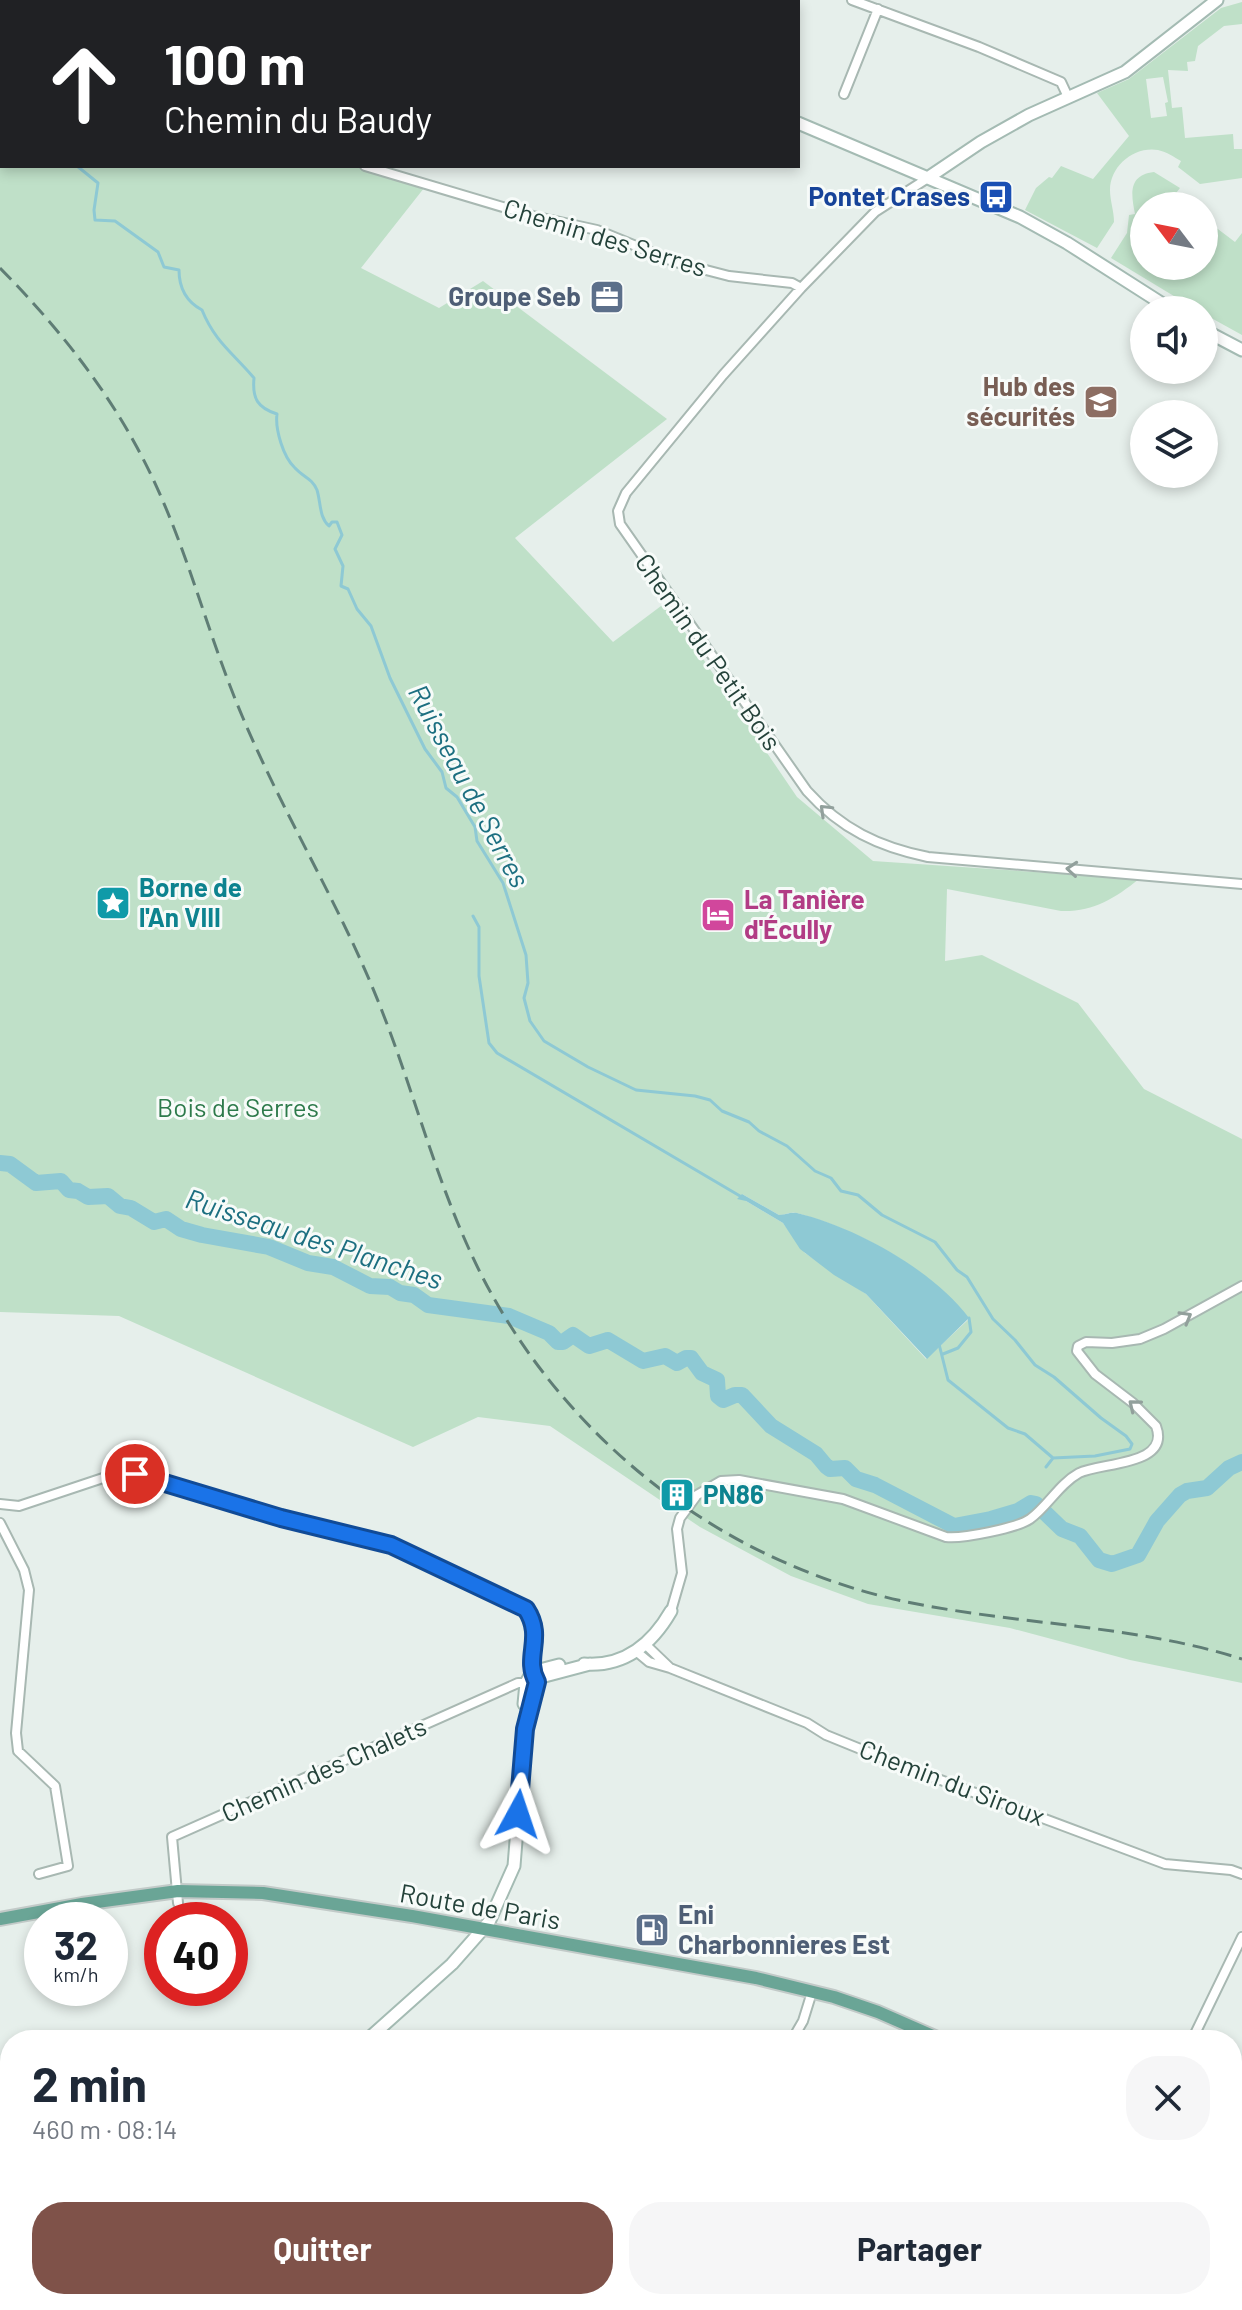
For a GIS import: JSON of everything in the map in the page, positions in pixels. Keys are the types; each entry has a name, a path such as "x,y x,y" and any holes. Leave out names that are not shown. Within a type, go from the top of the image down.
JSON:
{"main road":[{"path":"929,177 981,142 1068,97 1125,72 1217,0"},
{"path":"800,124 829,137 898,158 929,177 1038,227 1149,296"},
{"path":"1218,337 1242,350"},
{"path":"378,2030 452,1964 489,1922 514,1866 532,1679 590,1664 620,1660 641,1648 671,1611"},
{"name":"Route de Paris","path":"0,1919 82,1904 263,1893 674,1963 812,1992 878,2012 919,2030"}],"street":[{"path":"852,0 1061,82 1068,97"},
{"path":"844,94 878,9"},
{"name":"Chemin des Serres","path":"372,168 533,216 597,230 675,262 729,276 792,283 801,288"},
{"name":"Chemin du Petit Bois","path":"929,177 875,212 723,375 626,493 618,511 624,532 807,791 843,825 876,843 928,857 1242,884"},
{"path":"671,1611 682,1573 677,1529 680,1518 697,1495 721,1481 739,1480 843,1499 946,1537 961,1538 1023,1523 1083,1471 1135,1459 1152,1451 1160,1435 1156,1426 1085,1364 1077,1351 1078,1346 1086,1342 1112,1343 1147,1337 1242,1286"},
{"path":"0,1504 19,1506 125,1473 194,1490 281,1518 391,1545 526,1609 535,1624 532,1679"},
{"path":"0,1523 24,1570 29,1590 16,1733 18,1751 55,1786 68,1866 39,1874"},
{"name":"Chemin du Siroux","path":"641,1648 670,1668 807,1723 826,1735 883,1759 1165,1864 1231,1870 1242,1874"},
{"name":"Chemin des Chalets","path":"178,1897 172,1837 532,1679"},
{"path":"1197,2030 1242,1937"},
{"path":"798,2030 812,1992"}],"green space":[{"path":"1242,2 1242,24 1224,26 1198,46 1195,61 1187,62 1188,71 1168,70 1172,108 1182,107 1185,138 1233,134 1234,149 1242,149 1242,178 1200,184 1178,167 1181,161 1158,150 1140,151 1125,160 1114,173 1110,190 1114,222 1097,248 1025,210 1036,188 1049,177 1052,178 1061,166 1093,179 1129,136 1097,93 1129,79 1221,8","holes":["1163,77 1168,102 1165,103 1167,116 1151,118 1146,79"]},
{"name":"Bois de Serres","path":"0,168 372,168 428,183 361,268 439,308 483,281 667,419 515,538 613,642 665,603 797,797 873,861 1139,879 1103,903 1073,911 947,889 945,961 982,955 1078,1003 1144,1089 1242,1139 1242,1683 1130,1660 1010,1628 868,1604 791,1576 700,1527 550,1426 478,1417 413,1447 119,1316 0,1312","holes":["742,1194 779,1215 795,1213 844,1229 891,1253 934,1283 969,1319 926,1359 866,1294 805,1253 783,1223 746,1201"]},
{"path":"1154,172 1180,188 1177,192 1132,192 1136,181"},
{"path":"1129,215 1130,269 1111,258 1127,233"},
{"path":"1218,229 1235,242 1242,233 1242,335 1218,322 1218,296 1174,296 1147,280 1218,280"}],"water":[{"path":"742,1194 779,1215 797,1213 820,1220 891,1252 935,1283 969,1318 927,1359 866,1294 800,1249 783,1223 737,1199"}],"waterway":[{"name":"Ruisseau de Serres","path":"79,168 98,183 95,220 115,221 158,252 164,267 179,270 180,283 188,299 202,310 219,339 254,378 258,402 277,414 277,427 284,450 291,463 315,486 326,522 329,526 337,522 342,535 335,549 343,566 341,586 348,589 357,609 371,626 390,678 425,749 442,772 446,788 457,797 475,827 477,841 503,883 526,955 528,983 524,998 530,1021 544,1041 636,1090 710,1100 722,1111 749,1122 787,1146 815,1171 831,1178 841,1191 858,1195 882,1215 935,1242 957,1270 967,1277 993,1319 1035,1365 1054,1377 1132,1444 1130,1449 1095,1456 1053,1458 1046,1467"},
{"path":"473,916 479,927 479,976 489,1043 497,1053 740,1196"},
{"name":"Ruisseau des Planches","path":"0,1163 10,1164 36,1183 61,1181 69,1190 88,1197 108,1196 120,1206 131,1208 154,1222 166,1219 181,1229 202,1235 269,1247 308,1263 333,1267 370,1286 390,1287 400,1293 414,1295 428,1305 509,1316 549,1333 558,1342 573,1335 589,1346 608,1340 643,1361 665,1356 677,1363 691,1358 702,1373 717,1380 718,1396 723,1400 742,1395 771,1426 816,1454 830,1469 845,1468 856,1479 875,1485 954,1526 991,1519 1018,1511 1031,1503 1036,1504 1062,1529 1080,1536 1099,1560 1112,1564 1138,1555 1157,1521 1180,1495 1207,1488 1229,1468 1242,1462"},
{"path":"943,1354 958,1348 971,1332 969,1318"},
{"path":"939,1344 948,1380 1008,1428 1025,1434 1053,1458"}],"railway":[{"path":"0,268 48,320 92,376 147,466 173,526 259,755 367,974 469,1249 492,1296 520,1340 585,1421 622,1457 705,1520 750,1546 809,1573 912,1603 1120,1632 1242,1659"}],"place":[{"name":"Pontet Crases","path":"996,197"},
{"name":"Groupe Seb","path":"607,297"},
{"name":"Hub des sécurités","path":"1101,402"},
{"name":"Borne de l'An VIII","path":"113,903"},
{"name":"La Tanière d'Écully","path":"718,915"},
{"name":"PN86","path":"677,1495"},
{"name":"Eni Charbonnieres Est","path":"652,1930"}],"route":[{"path":"135,1474 281,1518 391,1545 526,1609 535,1624 532,1672 537,1682 525,1729 518,1814"}]}
